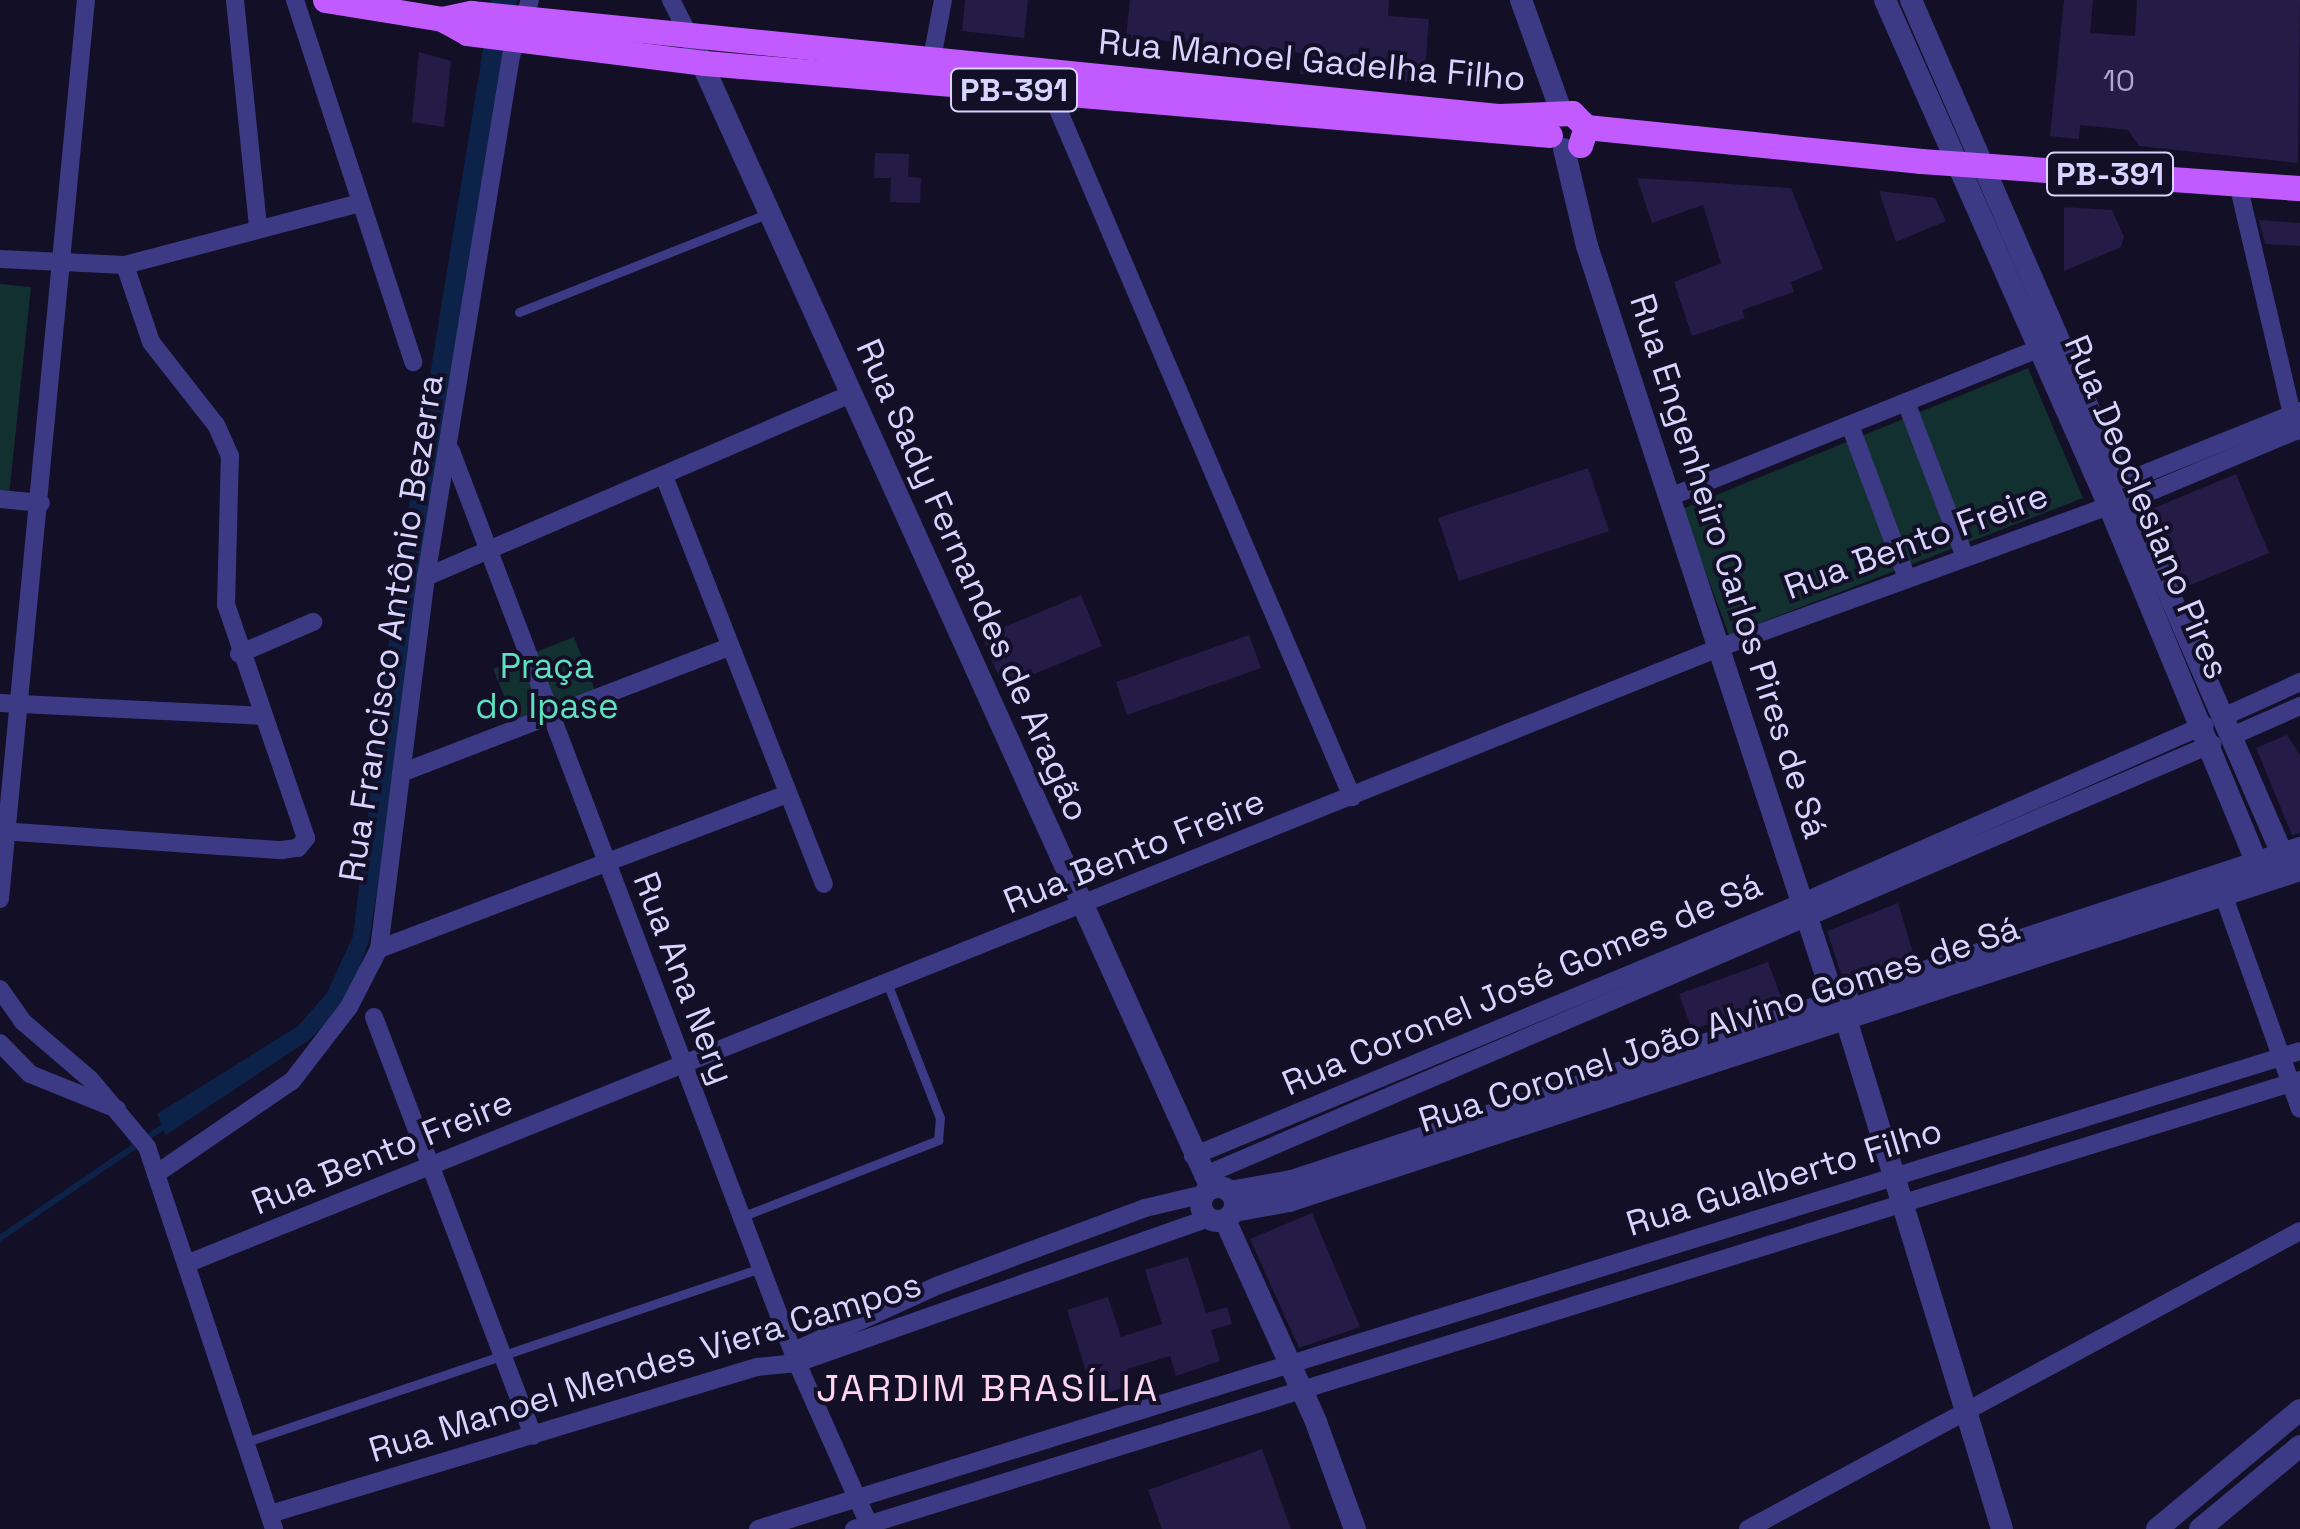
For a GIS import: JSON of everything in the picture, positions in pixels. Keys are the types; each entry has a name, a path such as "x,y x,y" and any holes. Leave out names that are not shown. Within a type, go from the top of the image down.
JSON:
{"main road":[{"name":"PB-391","path":"325,0 469,23 517,23"},
{"name":"Rua Manoel Gadelha Filho","path":"517,23 932,58 1572,131"},
{"name":"Rua Manoel Gadelha Filho","path":"517,23 705,63 1572,131"},
{"name":"PB-391","path":"1572,131 1921,162 2300,188"}],"street":[{"path":"0,899 3,831 21,705 86,0"},
{"path":"236,0 258,228"},
{"path":"296,0 413,362"},
{"name":"Rua Sady Fernandes de Aragão","path":"671,0 705,63 768,213 1301,1391"},
{"path":"932,58 943,0"},
{"name":"Rua Engenheiro Carlos Pires de Sá","path":"1521,0 1572,131 1572,198 1722,647 1804,913 1846,1009 1969,1411 1998,1527"},
{"path":"1897,2 1970,164"},
{"name":"Rua Francisco Antônio Bezerra","path":"156,1174 292,1081 349,1007 379,949 426,577 451,450 517,23"},
{"path":"1051,93 1352,798"},
{"name":"Rua Deoclesiano Pires","path":"1970,164 2040,348 2119,497"},
{"name":"Rua Deoclesiano Pires","path":"1970,164 2119,497 2217,731 2261,872"},
{"path":"2238,184 2297,422"},
{"path":"0,259 64,265 125,264 359,203"},
{"path":"3,831 298,848 305,830 239,654 224,586 230,456 216,425 150,342 125,264"},
{"path":"1672,496 2040,348"},
{"path":"426,577 850,394"},
{"path":"1906,402 1964,555"},
{"name":"Rua Bento Freire","path":"186,1264 1083,908 1722,647 2119,497 2297,422"},
{"path":"1850,424 1907,578"},
{"name":"Rua Ana Nery","path":"451,450 741,1217 796,1357 860,1498 862,1527"},
{"path":"664,476 824,884"},
{"path":"0,499 41,503"},
{"path":"239,654 314,622"},
{"path":"401,773 728,647"},
{"name":"Rua Coronel José Gomes de Sá","path":"1213,1194 1804,913 2217,731 2300,682"},
{"path":"0,703 263,716"},
{"name":"Rua Coronel José Gomes de Sá","path":"2217,731 2300,706"},
{"name":"Rua Deoclesiano Pires","path":"2217,731 2293,861"},
{"path":"379,949 788,794"},
{"name":"Rua Coronel João Alvino Gomes de Sá","path":"1213,1194 1289,1201 1439,1143 2293,861"},
{"path":"2218,886 2281,1056 2295,1081 2300,1109"},
{"path":"0,989 22,1021 118,1109 148,1147 272,1521"},
{"path":"374,1017 534,1436"},
{"path":"0,1044 30,1074 118,1109"},
{"name":"Rua Gualberto Filho","path":"758,1529 2300,1050"},
{"name":"Rua Gualberto Filho","path":"862,1527 2295,1081"},
{"path":"2108,1111 2114,1138"},
{"path":"796,1357 938,1285 1144,1208 1213,1194"},
{"name":"Rua Manoel Mendes Viera Campos","path":"272,1521 796,1357 1213,1194"},
{"path":"1748,1529 2300,1231"},
{"path":"1617,1262 1625,1290"},
{"path":"1424,1323 1431,1350"},
{"path":"1301,1391 1371,1529"},
{"path":"2157,1529 2300,1410"},
{"path":"1316,1422 1355,1529"},
{"path":"1071,1434 1078,1460"},
{"path":"2200,1529 2300,1446"},
{"path":"975,1464 982,1490"}],"lane":[{"path":"518,312 768,213"},
{"path":"741,1217 938,1140 940,1118 888,985"},
{"path":"246,1442 761,1268"}],"green space":[{"path":"0,284 31,287 9,495 0,494"},
{"path":"2028,368 2083,498 1729,635 1682,509"},
{"name":"Praça do Ipase","path":"574,637 600,703 520,735 493,669"}],"water":[{"path":"491,0 517,0 369,941 346,1003 309,1040 166,1135 157,1114 298,1026 327,993 353,936 395,591"}],"building":[{"path":"965,0 1028,0 1024,38 962,31"},
{"path":"1130,0 1389,0 1388,16 1429,19 1424,83 1300,74 1302,53 1126,37"},
{"path":"2064,0 2093,0 2090,33 2135,36 2137,0 2300,0 2298,163 2139,146 2128,130 2080,125 2079,139 2050,136"},
{"path":"419,52 451,61 444,127 412,122"},
{"path":"875,153 909,154 908,177 921,178 920,203 890,202 891,178 874,178"},
{"path":"1637,178 1791,188 1823,269 1791,282 1794,292 1742,310 1745,318 1692,336 1674,282 1721,263 1703,205 1652,223"},
{"path":"1879,191 1935,198 1946,221 1896,242"},
{"path":"2064,207 2112,210 2124,237 2121,247 2064,271"},
{"path":"2259,220 2300,223 2300,246 2265,244"},
{"path":"1588,468 1609,531 1459,581 1438,518"},
{"path":"2236,474 2269,553 2183,588 2149,510"},
{"path":"1081,595 1102,646 1003,687 982,636"},
{"path":"1249,635 1261,668 1127,715 1116,682"},
{"path":"2287,735 2300,755 2300,833 2292,835 2256,748"},
{"path":"1898,903 1915,959 1844,983 1827,931"},
{"path":"1768,962 1781,997 1692,1030 1679,994"},
{"path":"1312,1213 1360,1327 1299,1348 1250,1239"},
{"path":"1188,1257 1206,1313 1227,1307 1232,1324 1211,1330 1220,1361 1176,1376 1170,1356 1127,1369 1132,1385 1094,1397 1067,1310 1108,1297 1121,1337 1162,1324 1145,1270"},
{"path":"1262,1449 1291,1529 1162,1529 1148,1490"}],"waterway":[{"path":"0,1238 170,1122"}],"district":[{"name":"JARDIM BRASÍLIA","path":"988,1389"}]}
